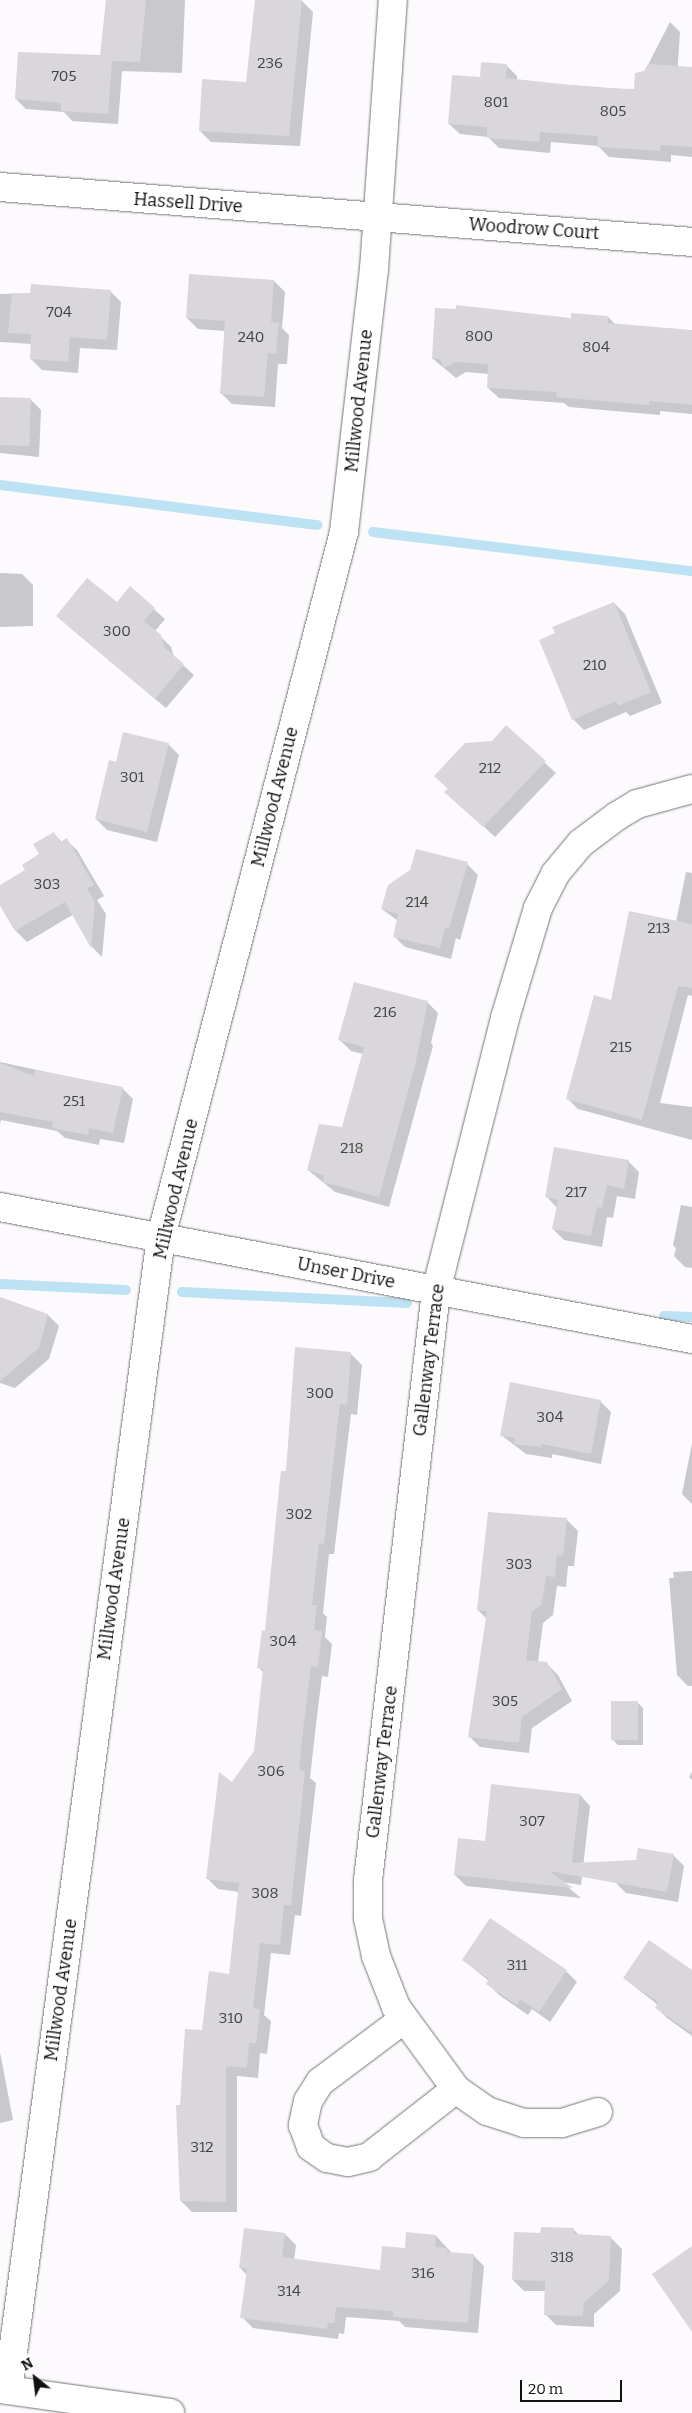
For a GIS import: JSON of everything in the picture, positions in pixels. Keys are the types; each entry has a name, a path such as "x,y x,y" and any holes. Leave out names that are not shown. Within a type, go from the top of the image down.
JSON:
{"street":[{"name":"Millwood Avenue","path":"4,2389 161,1236 344,532 374,268 393,0"},
{"name":"Hassell Drive","path":"0,187 377,217"},
{"name":"Woodrow Court","path":"377,217 692,242"},
{"name":"Gallenway Terrace","path":"598,2112 562,2123 524,2123 487,2112 456,2089 404,2019 376,1956 368,1918 368,1880 436,1291 506,1018 538,908 560,868 581,843 637,804 692,789"},
{"name":"Unser Drive","path":"0,1207 692,1338"},
{"path":"404,2019 320,2082 308,2101 303,2125 311,2146 327,2158 348,2162 369,2157 456,2089"},
{"path":"4,2389 170,2413"}],"building":[{"path":"106,0 146,0 140,62 112,61 108,114 61,111 61,103 15,99 18,52 100,55"},
{"path":"255,0 302,0 289,136 199,131 202,79 246,82"},
{"path":"481,62 507,64 506,78 599,88 634,89 635,73 644,71 648,64 692,67 692,147 661,145 660,151 597,147 598,136 540,132 539,142 487,138 487,127 448,124 452,75 480,77"},
{"path":"189,274 274,280 271,322 279,323 276,354 268,353 264,397 220,394 225,321 186,318"},
{"path":"31,284 111,290 107,340 70,337 68,362 30,359 31,334 8,333 12,293 30,294"},
{"path":"456,305 571,318 571,313 608,316 608,323 692,330 692,405 650,401 649,405 556,397 557,392 487,388 488,364 455,362 444,368 440,359 432,359 435,308 456,309"},
{"path":"0,397 31,398 29,446 0,445"},
{"path":"87,578 117,602 130,586 155,608 144,621 161,635 164,647 184,664 155,699 56,616"},
{"path":"614,602 651,692 618,706 616,701 572,720 539,640 555,633 552,627"},
{"path":"506,725 546,761 483,827 444,792 448,789 434,776 465,743 492,741"},
{"path":"123,732 169,743 147,832 95,819 109,760 116,762"},
{"path":"54,832 60,842 67,838 94,885 87,888 95,902 91,948 65,902 15,931 0,906 0,885 25,870 22,865 39,854 33,844"},
{"path":"416,849 468,862 449,929 445,928 440,948 393,937 398,914 381,909 388,885 410,870"},
{"path":"629,911 692,924 692,988 678,986 642,1120 566,1099 594,995 611,1000"},
{"path":"354,982 428,1001 415,1066 379,1197 323,1182 324,1175 307,1170 319,1124 342,1127 364,1047 338,1040"},
{"path":"0,1063 34,1076 35,1070 123,1087 113,1133 89,1128 88,1135 52,1128 53,1122 0,1112"},
{"path":"554,1147 629,1160 624,1189 607,1185 602,1208 597,1207 591,1236 552,1229 558,1200 545,1197"},
{"path":"0,1297 48,1314 39,1348 0,1381"},
{"path":"295,1347 351,1352 347,1405 340,1404 324,1544 319,1543 312,1605 317,1605 314,1630 322,1631 318,1667 311,1666 304,1722 299,1770 305,1771 291,1905 284,1905 280,1945 260,1943 253,2008 260,2009 256,2043 249,2043 247,2068 226,2066 226,2202 180,2201 176,2105 180,2105 185,2029 202,2030 209,1971 229,1974 239,1883 206,1879 219,1772 232,1782 254,1751 263,1669 257,1668 262,1630 265,1631 281,1471 286,1471"},
{"path":"510,1382 601,1400 591,1454 542,1444 541,1447 514,1444 515,1438 500,1436"},
{"path":"488,1512 567,1518 563,1556 557,1555 555,1577 546,1576 542,1604 532,1612 526,1660 547,1662 562,1689 522,1717 519,1743 468,1737 487,1611 477,1610"},
{"path":"611,1701 638,1701 638,1740 611,1740"},
{"path":"491,1784 580,1794 572,1863 636,1860 638,1848 674,1854 667,1892 549,1871 573,1888 454,1875 458,1838 485,1841"},
{"path":"490,1918 567,1970 539,2012 520,1999 517,2005 486,1984 489,1979 462,1960"},
{"path":"649,1940 692,1970 692,2033 655,2008 658,2002 623,1978"},
{"path":"541,2227 574,2228 574,2234 611,2236 609,2280 584,2303 583,2316 544,2315 545,2281 512,2280 514,2232 540,2233"},
{"path":"244,2228 285,2233 282,2257 380,2270 382,2246 405,2248 406,2232 436,2235 435,2247 448,2248 447,2252 474,2254 468,2323 393,2317 393,2311 336,2307 334,2323 328,2323 327,2329 240,2318 247,2269 239,2268"},
{"path":"692,2246 692,2332 652,2274"}],"waterway":[{"path":"0,485 317,525"},
{"path":"373,532 692,571"},
{"path":"0,1284 126,1290"},
{"path":"182,1292 407,1303"},
{"path":"664,1316 692,1317"}]}
